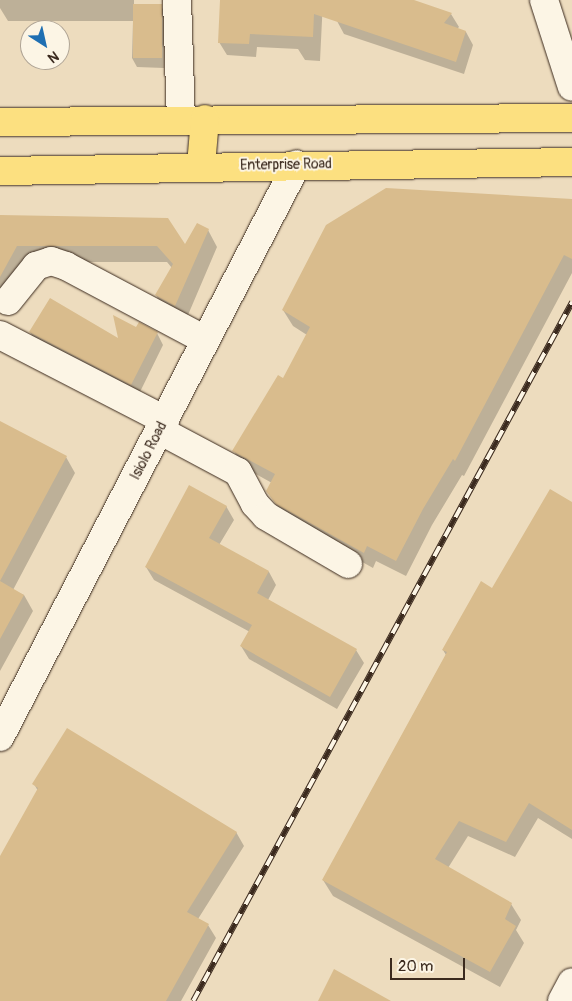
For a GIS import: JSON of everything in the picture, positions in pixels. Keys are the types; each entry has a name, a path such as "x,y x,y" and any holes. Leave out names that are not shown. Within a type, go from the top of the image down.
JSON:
{"main road":[{"path":"0,122 193,119 572,118"},
{"path":"193,119 201,165"},
{"name":"Enterprise Road","path":"2,175 201,165 572,162"}],"lane":[{"path":"177,0 193,119"},
{"path":"544,0 572,87"},
{"name":"Isiolo Road","path":"0,737 297,164"},
{"path":"8,301 36,266 51,261 66,266 205,340"},
{"path":"0,335 162,425 238,472 255,504 266,516 348,564"},
{"path":"562,1001 572,982"}],"shaded area":[{"path":"0,0 572,0 572,1001 0,1001"}],"building":[{"path":"220,0 414,0 452,13 444,23 466,31 456,62 314,14 313,37 250,34 249,44 218,43"},
{"path":"133,4 162,4 162,58 133,58"},
{"path":"386,188 572,199 572,259 564,255 455,461 453,459 423,509 396,561 367,546 364,553 276,504 266,491 275,474 232,451 278,375 283,378 310,327 282,310 326,225"},
{"path":"0,215 168,218 185,244 197,223 209,229 175,306 155,295 173,264 157,246 17,246 0,277"},
{"path":"50,298 118,338 113,315 136,327 139,322 158,332 131,385 29,332"},
{"path":"0,421 67,456 0,581"},
{"path":"189,485 227,506 209,538 269,571 257,593 357,649 330,697 240,646 252,625 145,567"},
{"path":"550,489 572,502 572,830 529,803 506,842 459,821 435,859 512,903 505,919 516,926 490,972 322,880 447,652 442,650 481,581 492,588"},
{"path":"0,581 24,595 0,639"},
{"path":"67,728 237,832 187,912 209,924 166,1001 0,1001 0,856 38,788 32,784"},
{"path":"334,969 391,1001 318,1001"}],"railway":[{"path":"193,1001 572,302"}]}
